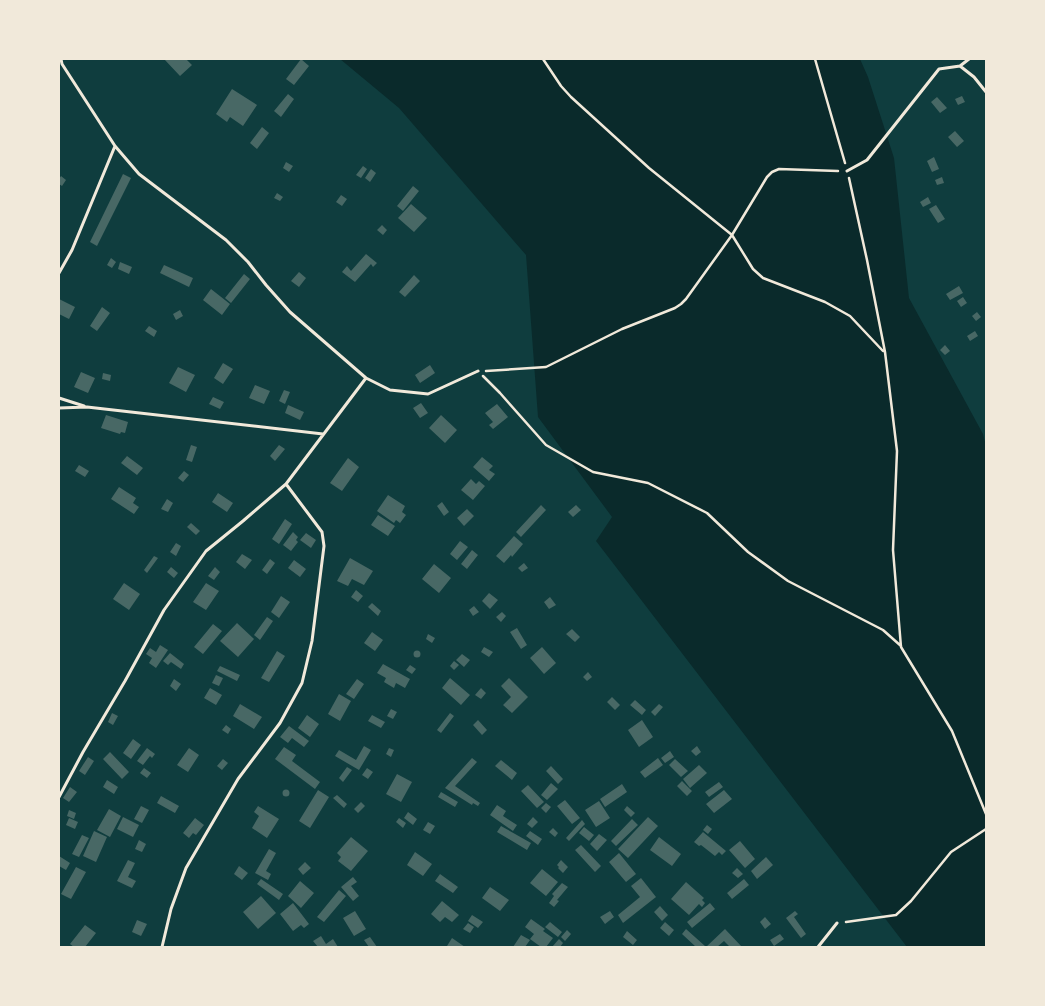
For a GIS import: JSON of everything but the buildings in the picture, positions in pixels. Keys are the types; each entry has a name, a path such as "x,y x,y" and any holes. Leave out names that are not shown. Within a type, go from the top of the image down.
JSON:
{"lane":[{"path":"61,59 62,64 115,146 139,174 226,240 248,262 266,286 290,312 366,378 390,390 428,394 478,372"},
{"path":"848,171 867,160 939,69 960,66 969,59"},
{"path":"960,66 974,77 986,92"},
{"path":"59,273 72,250 115,146"},
{"path":"59,796 164,610 206,551 286,484 366,378"},
{"path":"59,398 87,407"},
{"path":"59,408 87,407 324,434"},
{"path":"162,947 171,909 186,868 238,779 280,723 302,683 312,641 324,546 322,532 286,484"},
{"path":"818,947 837,923"}],"path":[{"path":"543,59 561,86 571,97 649,168 732,235 753,269 763,278 825,302 850,316 884,352"},
{"path":"815,59 848,171 884,352 897,451 894,550 901,647"},
{"path":"478,372 546,367 622,329 675,308 686,299 732,235 767,176 772,172 779,169 848,171"},
{"path":"478,372 500,393 546,446 593,472 648,483 707,513 748,552 788,581 883,630 901,647 952,732 986,814"},
{"path":"837,923 896,916 911,901 951,852 986,828"}],"water":[{"path":"340,59 860,59 868,77 894,158 909,298 983,434 986,446 986,947 907,947 596,541 612,517 538,417 526,255 399,108"}]}
